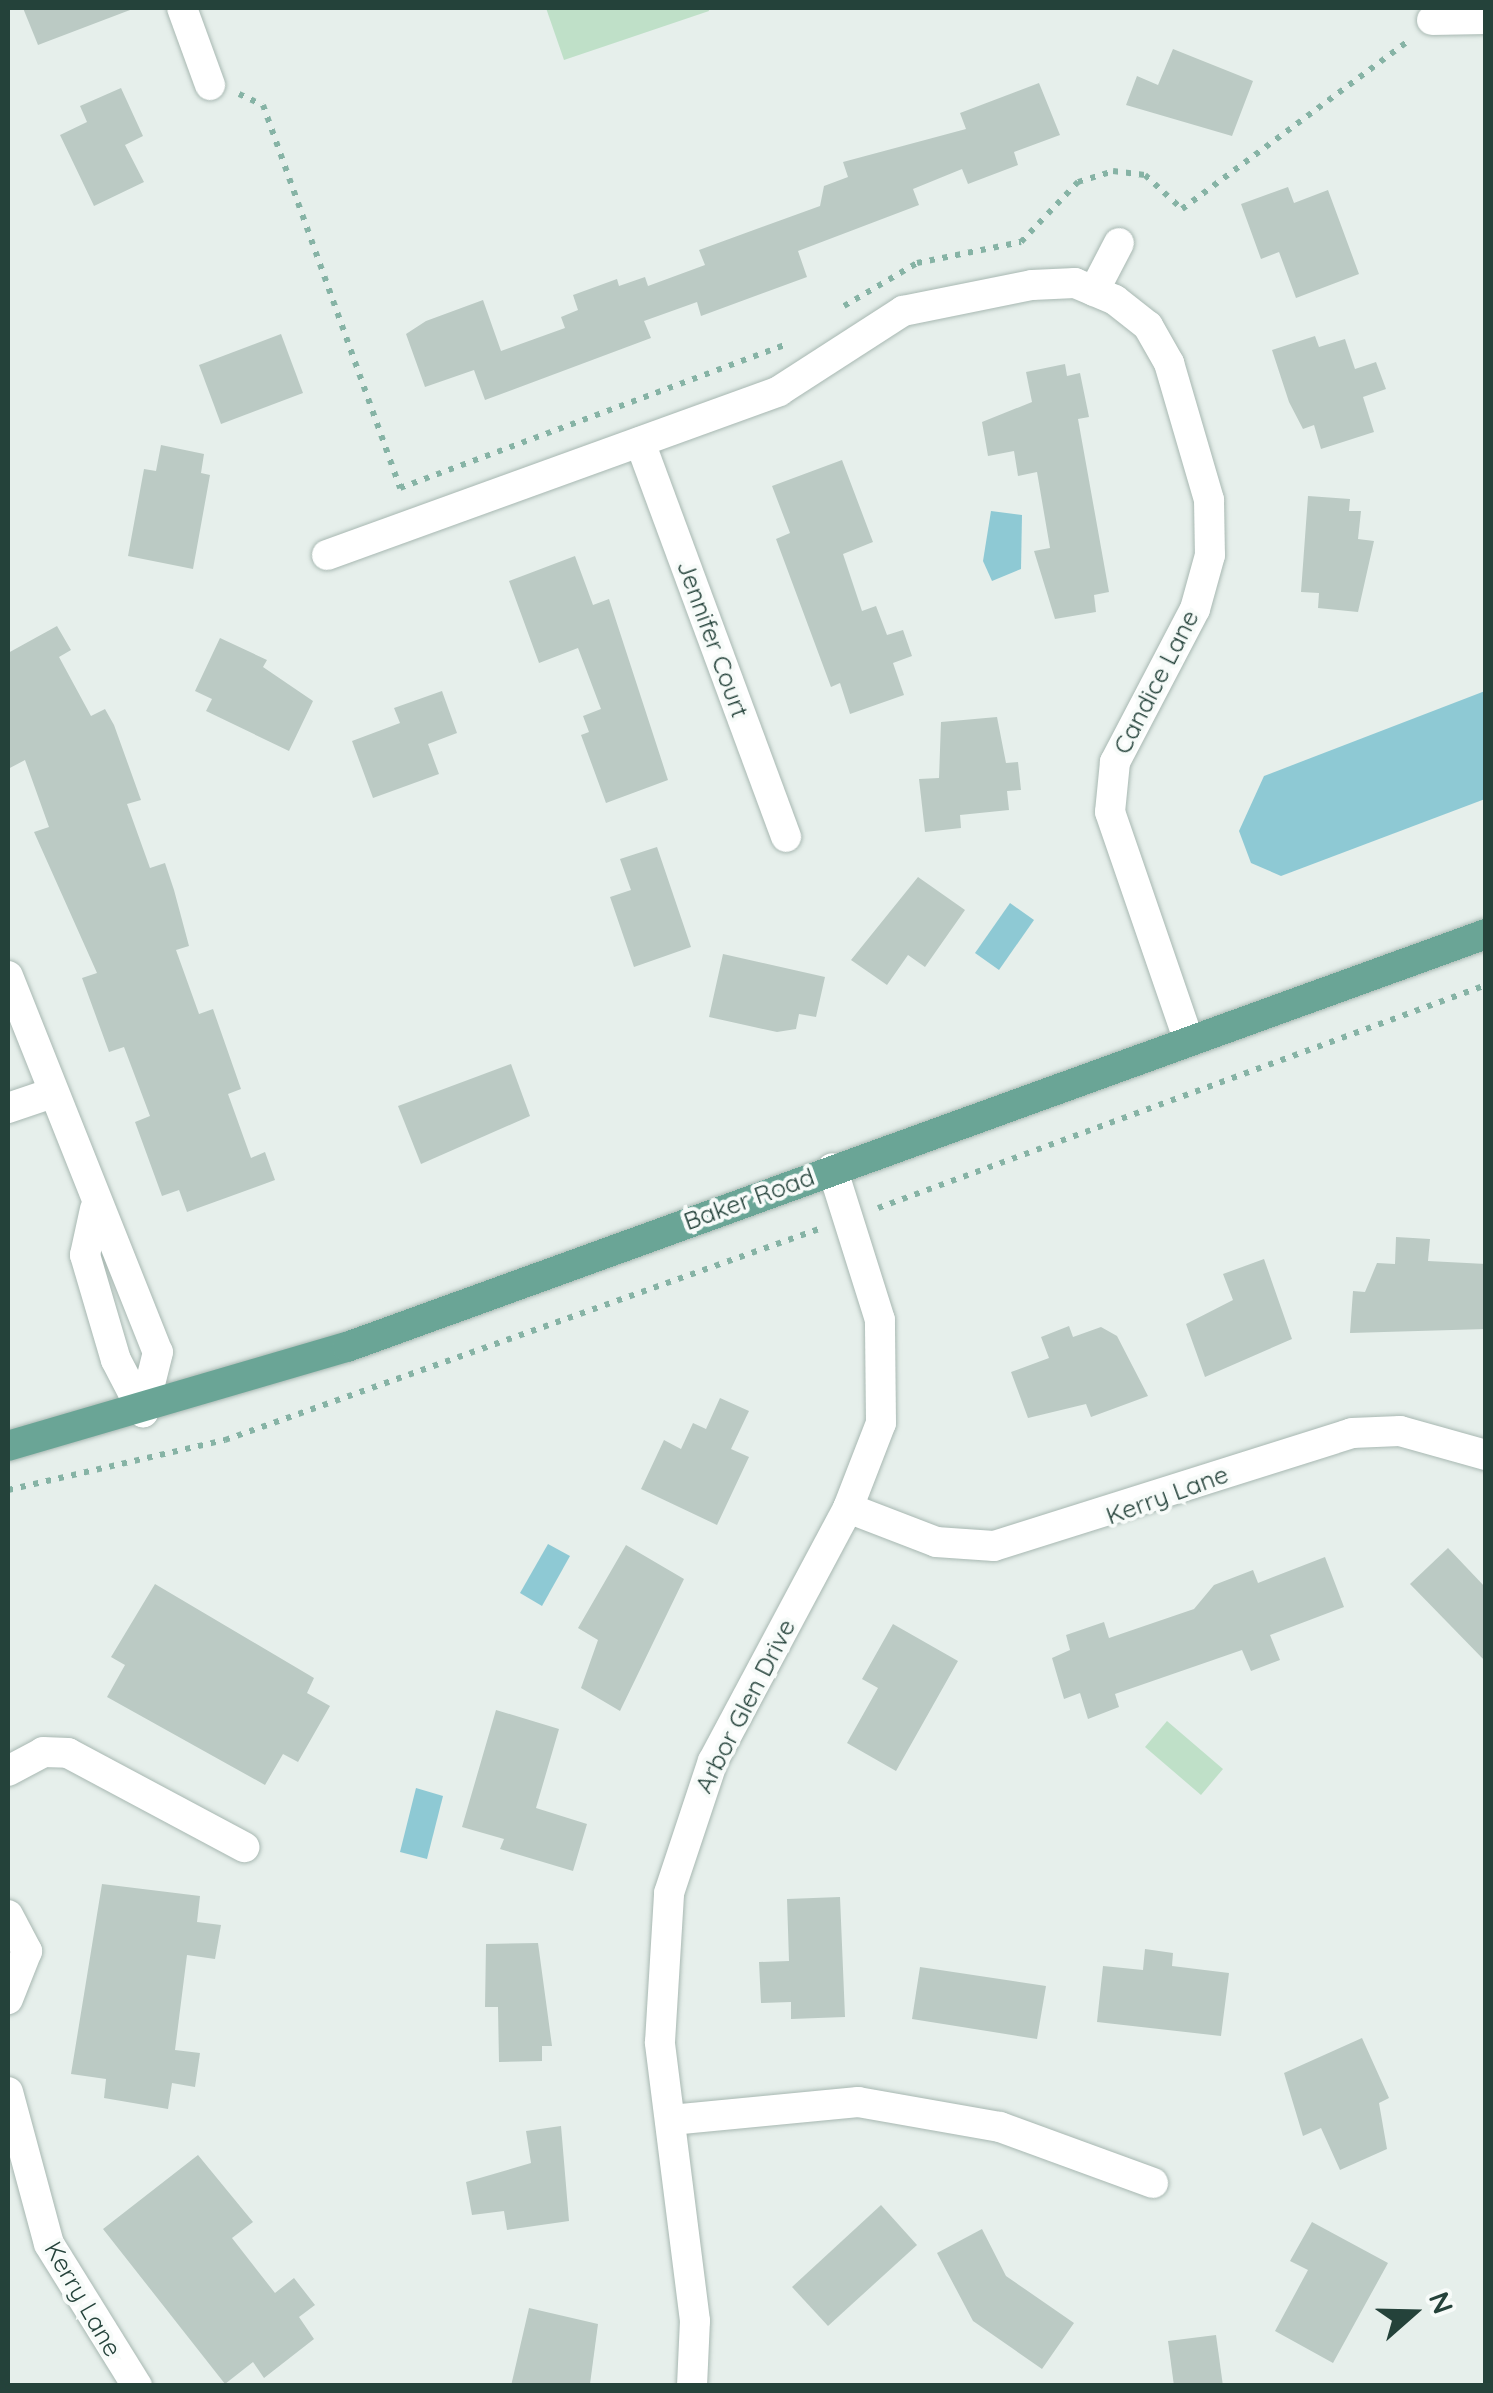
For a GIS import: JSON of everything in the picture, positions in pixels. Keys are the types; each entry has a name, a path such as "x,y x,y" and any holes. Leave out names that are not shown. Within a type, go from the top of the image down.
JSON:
{"main road":[{"name":"Baker Road","path":"8,1446 143,1412 1486,934"}],"street":[{"path":"182,8 210,85"},
{"path":"1432,20 1486,19"},
{"path":"1094,291 1119,243"},
{"name":"Candice Lane","path":"327,555 779,391 903,311 1032,285 1094,291 1148,326 1169,363 1209,500 1210,555 1195,609 1116,762 1110,812 1189,1041"},
{"name":"Jennifer Court","path":"640,442 786,837"},
{"path":"8,976 94,1209 119,1246 158,1352 143,1412"},
{"path":"8,1108 52,1092"},
{"name":"Arbor Glen Drive","path":"692,2386 695,2322 671,2120 660,1964 687,1826 848,1508 881,1423 886,1372 832,1168"},
{"path":"94,1209 85,1255 116,1360 143,1412"},
{"name":"Kerry Lane","path":"848,1508 936,1542 994,1546 1352,1433 1400,1431 1486,1455"},
{"path":"8,1771 43,1752 68,1753 244,1847"},
{"path":"8,1915 28,1950 8,1999"},
{"name":"Kerry Lane","path":"8,2092 48,2244 136,2386"},
{"path":"671,2120 858,2102 1000,2127 1153,2183"}],"path":[{"path":"838,310 917,263 1020,242 1078,182 1113,171 1145,176 1182,209 1432,20"},
{"path":"210,85 264,105 400,488 796,340"},
{"path":"8,1490 225,1440 847,1220 1486,985"}],"green space":[{"path":"546,8 708,8 709,11 564,60"},
{"path":"1167,1721 1223,1769 1201,1795 1145,1747"}],"water":[{"path":"991,511 1022,515 1021,569 992,581 983,561"},
{"path":"1485,691 1485,799 1281,876 1251,863 1239,831 1264,776"},
{"path":"1010,903 1034,920 999,970 975,953"},
{"path":"548,1544 570,1556 542,1606 520,1593"},
{"path":"416,1788 443,1796 427,1859 400,1852"}],"building":[{"path":"23,8 130,8 130,10 38,45"},
{"path":"1173,49 1253,81 1232,136 1126,105 1137,76 1158,85"},
{"path":"1039,83 1060,135 1014,152 1018,165 968,184 962,169 913,189 919,205 798,251 807,277 701,316 697,302 644,321 651,338 485,400 474,370 425,387 406,334 426,321 483,300 501,351 565,328 561,317 578,310 573,295 617,279 619,286 645,277 648,286 705,265 699,250 820,206 824,186 848,177 843,162 966,129 960,113"},
{"path":"121,88 143,136 125,145 144,182 94,206 60,135 87,122 80,106"},
{"path":"1288,187 1294,203 1328,190 1359,274 1296,298 1279,252 1261,259 1241,204"},
{"path":"281,334 303,393 221,424 199,365"},
{"path":"1315,336 1319,347 1345,339 1355,369 1376,362 1386,389 1363,397 1374,432 1321,449 1314,425 1303,429 1289,402 1272,350"},
{"path":"1065,364 1067,376 1080,373 1089,417 1078,419 1109,592 1094,595 1096,612 1055,619 1034,551 1050,548 1037,472 1018,476 1014,451 988,456 982,422 1032,402 1026,372"},
{"path":"161,445 204,454 201,473 210,475 193,569 128,556 144,469 156,471"},
{"path":"842,460 873,542 843,554 862,611 876,606 887,635 903,630 912,656 893,663 904,695 850,714 840,683 831,687 776,539 790,533 772,486"},
{"path":"1308,496 1350,499 1349,511 1361,511 1358,539 1374,541 1358,612 1318,608 1319,593 1301,592"},
{"path":"575,556 593,605 609,599 668,780 606,803 581,735 589,732 583,716 601,709 578,648 539,663 509,581"},
{"path":"57,626 71,650 59,657 91,716 105,709 114,725 141,800 127,804 150,868 165,863 174,890 189,946 176,950 199,1014 213,1009 241,1089 228,1094 251,1158 265,1152 275,1180 187,1212 179,1190 162,1196 135,1122 150,1116 124,1047 109,1052 82,978 97,973 34,832 49,827 25,760 8,769 8,653"},
{"path":"220,638 267,660 263,667 313,701 289,751 206,711 212,699 195,691"},
{"path":"442,691 457,733 428,744 439,774 373,798 352,741 400,723 394,708"},
{"path":"997,717 1006,763 1018,762 1021,790 1007,791 1009,810 960,815 961,828 925,832 919,779 939,778 941,722"},
{"path":"657,847 691,947 634,967 610,897 631,890 620,859"},
{"path":"918,877 965,910 925,967 908,955 887,985 851,960"},
{"path":"723,954 825,977 816,1017 799,1014 796,1029 777,1032 709,1017"},
{"path":"511,1064 530,1116 421,1164 398,1106"},
{"path":"1396,1237 1430,1239 1428,1261 1486,1264 1486,1329 1350,1333 1353,1291 1365,1292 1377,1263 1395,1264"},
{"path":"1264,1259 1292,1339 1205,1377 1186,1324 1233,1300 1223,1274"},
{"path":"1069,1326 1073,1337 1101,1327 1117,1336 1148,1396 1091,1417 1086,1404 1028,1418 1011,1372 1049,1358 1041,1337"},
{"path":"720,1398 749,1411 731,1449 749,1457 717,1525 641,1489 664,1440 681,1449 693,1423 706,1429"},
{"path":"626,1545 684,1579 620,1711 581,1688 598,1640 578,1628"},
{"path":"1448,1548 1486,1588 1486,1662 1410,1584"},
{"path":"1325,1557 1344,1607 1270,1635 1280,1660 1251,1671 1242,1650 1115,1694 1119,1707 1088,1719 1080,1693 1064,1699 1052,1658 1070,1650 1066,1635 1104,1622 1109,1638 1194,1609 1214,1585 1253,1570 1258,1583"},
{"path":"155,1584 314,1678 307,1693 330,1706 298,1762 283,1754 265,1785 107,1697 125,1665 111,1657"},
{"path":"893,1624 958,1661 896,1771 847,1743 878,1688 862,1679"},
{"path":"496,1710 559,1729 536,1808 587,1824 573,1871 500,1849 504,1839 462,1827"},
{"path":"102,1884 200,1896 197,1922 221,1925 215,1959 187,1955 175,2050 200,2053 195,2087 172,2083 168,2109 104,2098 106,2079 71,2074"},
{"path":"840,1897 845,2017 791,2019 791,2002 761,2003 759,1962 789,1961 787,1899"},
{"path":"538,1943 552,2046 542,2046 542,2061 499,2062 498,2007 485,2007 486,1944"},
{"path":"1145,1949 1173,1953 1172,1966 1229,1973 1221,2036 1097,2022 1103,1966 1143,1970"},
{"path":"920,1967 1046,1986 1037,2039 912,2019"},
{"path":"1362,2038 1389,2098 1379,2103 1387,2149 1340,2170 1321,2128 1303,2136 1284,2073"},
{"path":"561,2126 569,2221 507,2230 504,2211 472,2215 466,2182 531,2163 526,2131"},
{"path":"198,2155 253,2222 232,2238 275,2293 294,2278 315,2305 299,2317 314,2339 264,2378 253,2362 225,2384 103,2229"},
{"path":"881,2205 917,2245 828,2326 792,2287"},
{"path":"1312,2222 1388,2263 1333,2363 1275,2331 1308,2270 1290,2261"},
{"path":"982,2229 1006,2276 1074,2323 1042,2369 973,2321 937,2253"},
{"path":"529,2308 598,2324 590,2384 511,2386"},
{"path":"1216,2335 1223,2386 1174,2386 1168,2341"}]}
